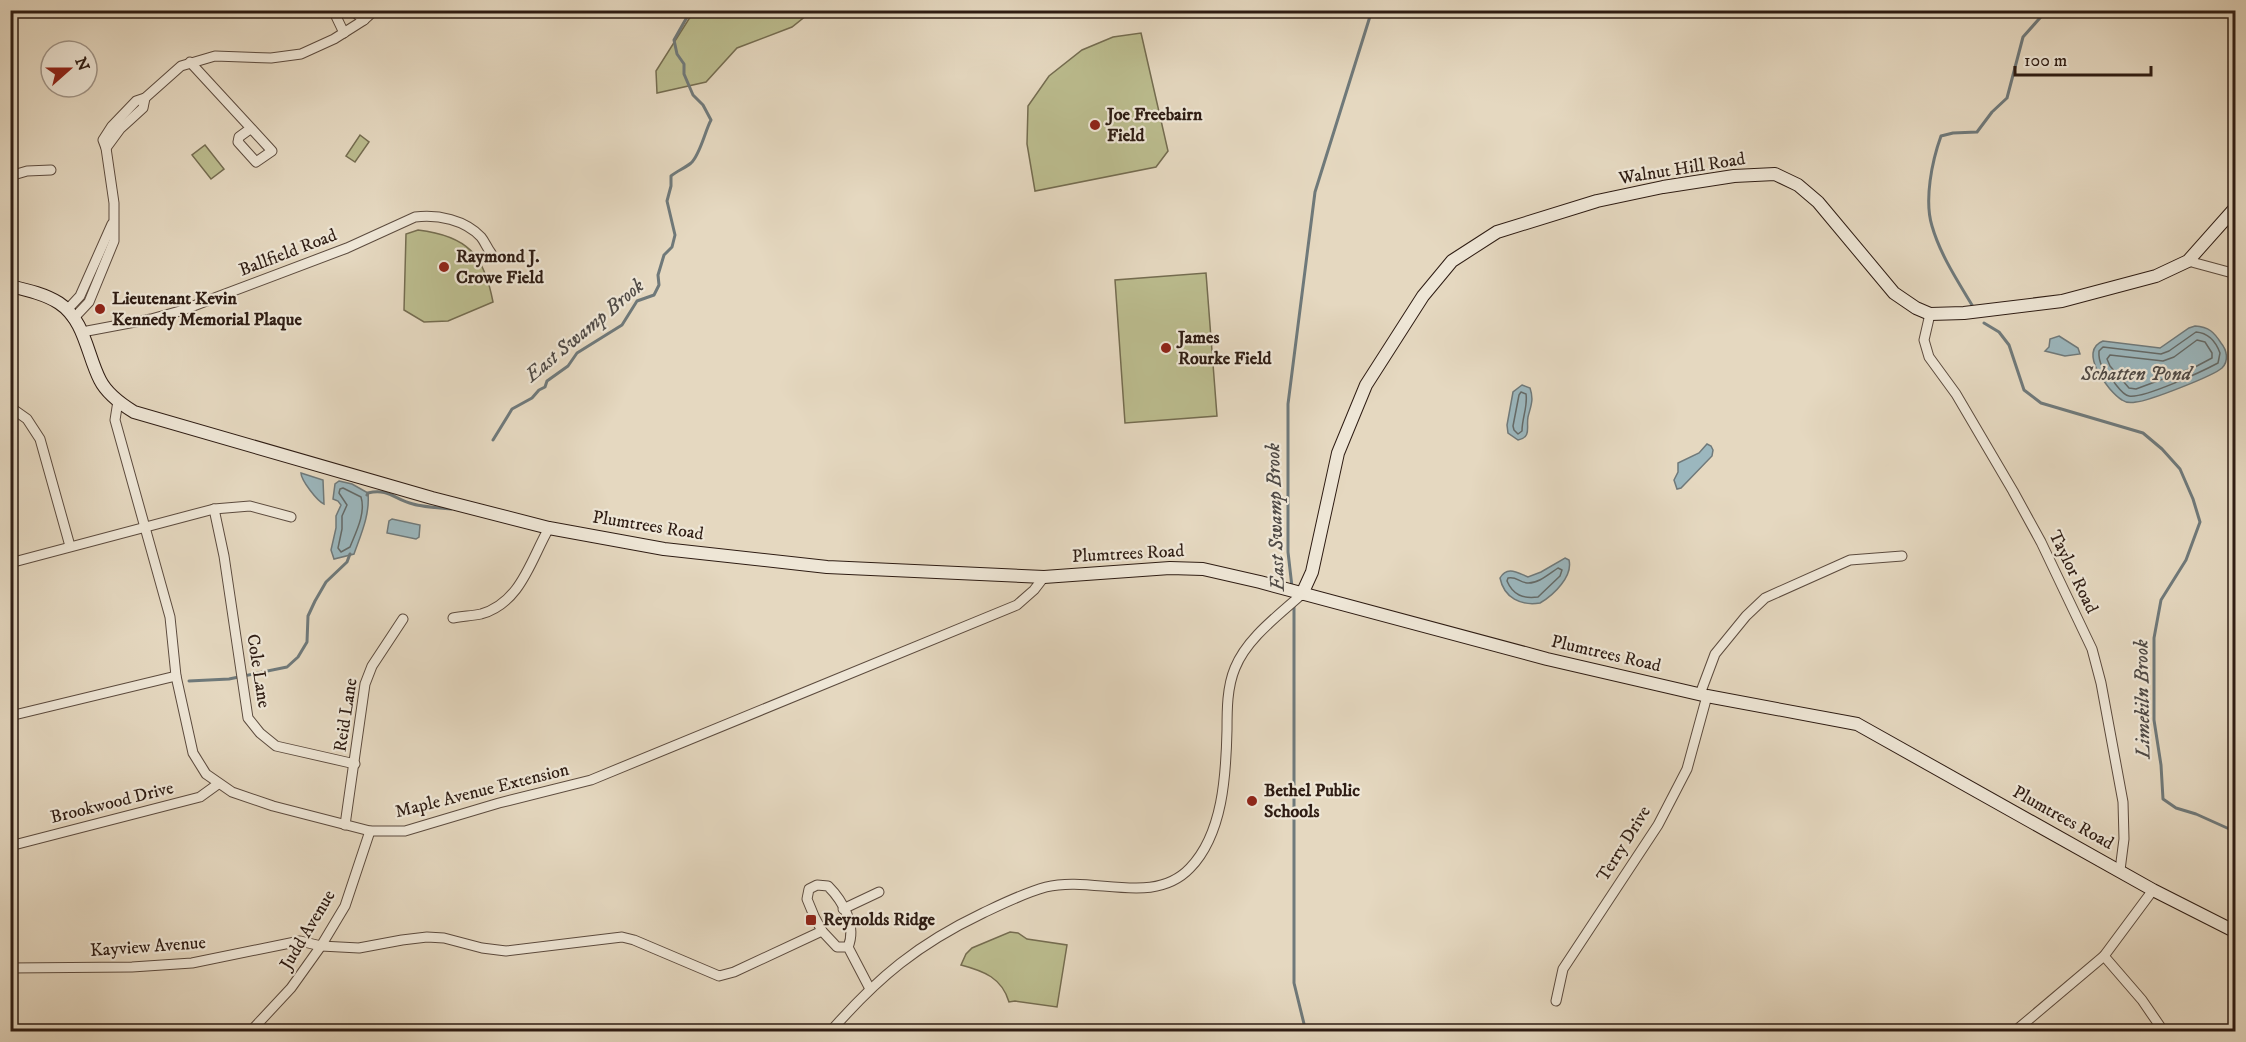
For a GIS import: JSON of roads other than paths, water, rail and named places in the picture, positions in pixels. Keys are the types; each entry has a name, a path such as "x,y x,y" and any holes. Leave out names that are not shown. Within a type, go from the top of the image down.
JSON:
{"main road":[{"name":"Walnut Hill Road","path":"1300,594 1312,572 1338,453 1366,386 1423,296 1452,261 1497,232 1597,201 1663,187 1734,176 1775,174 1798,185 1818,202 1894,293 1916,308 1930,314"},
{"path":"1930,314 1964,313 2062,301 2156,276 2188,261 2235,207"},
{"path":"10,286 57,301 70,314 82,332 101,382 118,401"},
{"name":"Plumtrees Road","path":"118,401 134,412 432,498 549,528 664,549 827,567 1044,578 1183,568 1215,571 1547,659 1703,695 1857,724 2153,890 2235,932"}],"street":[{"path":"333,10 344,33"},
{"path":"352,10 364,20"},
{"path":"70,314 89,302 114,241 114,203 103,140 105,133 136,101 145,98 172,72 190,62 215,56 286,57 320,46 364,20 375,10"},
{"path":"190,62 250,129"},
{"path":"10,176 27,171 51,170"},
{"name":"Ballfield Road","path":"82,332 180,311 346,248 416,217 427,215 443,217 459,223 473,230 491,253"},
{"path":"2188,261 2235,274"},
{"name":"Taylor Road","path":"1930,314 1924,340 1929,357 1956,394 2013,491 2041,542 2092,649 2101,683 2123,802 2124,839 2120,870"},
{"name":"Maple Avenue Extension","path":"118,401 115,420 170,617 176,676 193,753 206,774 232,792 370,831 405,831 499,803 591,780 1017,605 1044,578"},
{"path":"10,407 27,419 40,439 70,546"},
{"path":"10,563 214,509 250,506 291,517"},
{"name":"Cole Lane","path":"214,509 224,556 248,718 260,733 276,746 355,764"},
{"path":"453,618 483,613 503,603 519,587 549,528"},
{"name":"Terry Drive","path":"1556,1001 1563,968 1658,825 1687,770 1703,695 1715,654 1746,616 1765,598 1850,560 1902,556"},
{"path":"830,1032 870,989 926,943 1029,892 1064,883 1150,888 1166,884 1190,868 1206,843 1217,818 1224,788 1228,701 1235,668 1252,642 1300,594"},
{"name":"Reid Lane","path":"345,825 365,684 372,666 403,619"},
{"path":"10,716 176,676"},
{"name":"Brookwood Drive","path":"10,846 200,797 218,784"},
{"name":"Judd Avenue","path":"250,1032 291,988 321,946 345,906 370,831"},
{"path":"817,885 828,886 835,892 851,924 852,938 848,946 837,947 822,931 807,899 809,889 817,885"},
{"path":"2014,1032 2104,956 2153,890"},
{"path":"843,909 879,892"},
{"path":"321,946 359,948 426,937 444,938 482,948 506,951 622,937 718,976 734,972 822,931"},
{"name":"Kayview Avenue","path":"10,968 132,967 192,963 300,941 321,946"},
{"path":"848,946 870,989"},
{"path":"2104,956 2142,1000 2164,1032"}],"water":[{"name":"Schatten Pond","path":"2195,326 2208,329 2213,333 2226,352 2226,359 2222,368 2216,372 2180,388 2143,401 2130,403 2124,401 2109,388 2094,362 2093,353 2096,346 2103,341 2160,348"},
{"path":"2059,336 2078,348 2080,354 2065,356 2045,351 2049,347 2050,339"},
{"path":"1522,385 1530,388 1532,399 1527,434 1518,440 1508,433 1507,425 1513,392"},
{"path":"1707,444 1713,450 1712,456 1681,488 1677,489 1674,480 1678,472 1678,463 1699,453"},
{"path":"301,473 323,480 324,504 310,490"},
{"path":"339,481 352,484 368,493 368,509 354,554 334,559 331,550 336,516 341,505 333,499 335,484"},
{"path":"392,519 420,525 419,537 416,539 387,533 389,521"},
{"path":"1565,558 1569,560 1569,566 1565,579 1551,595 1540,603 1520,602 1509,595 1502,585 1500,578 1506,572 1513,571 1528,577"}],"waterway":[{"name":"East Swamp Brook","path":"493,440 512,409 532,398 545,387 547,381 568,366 577,353 622,325 637,301 654,295 659,285 658,275 664,255 672,247 675,235 667,201 671,176 689,165 694,159 711,120 703,105 693,95 674,40 691,10"},
{"name":"East Swamp Brook","path":"1292,587 1288,552 1288,404 1315,192 1372,10"},
{"name":"Limekiln Brook","path":"1972,305 1944,257 1932,226 1929,193 1935,157 1941,136 1977,132 1992,112 2007,98 2023,37 2047,10"},
{"name":"Limekiln Brook","path":"1984,323 1999,332 2009,345 2024,390 2041,403 2143,433 2180,469 2200,522 2186,560 2161,600 2154,638 2154,720 2161,765 2163,799 2176,808 2196,814 2236,832"},
{"name":"East Swamp Brook","path":"367,495 381,492 417,505 451,509"},
{"name":"East Swamp Brook","path":"189,681 229,679 287,667 298,657 307,642 308,616 315,601 326,582 347,562 350,554"},
{"name":"East Swamp Brook","path":"1294,606 1294,983 1306,1032"}],"place":[{"name":"Joe Freebairn Field","path":"1095,125"},
{"name":"Raymond J. Crowe Field","path":"444,267"},
{"name":"Lieutenant Kevin Kennedy Memorial Plaque","path":"100,309"},
{"name":"James Rourke Field","path":"1166,348"},
{"name":"Bethel Public Schools","path":"1252,801"},
{"name":"Reynolds Ridge","path":"811,920"}]}
